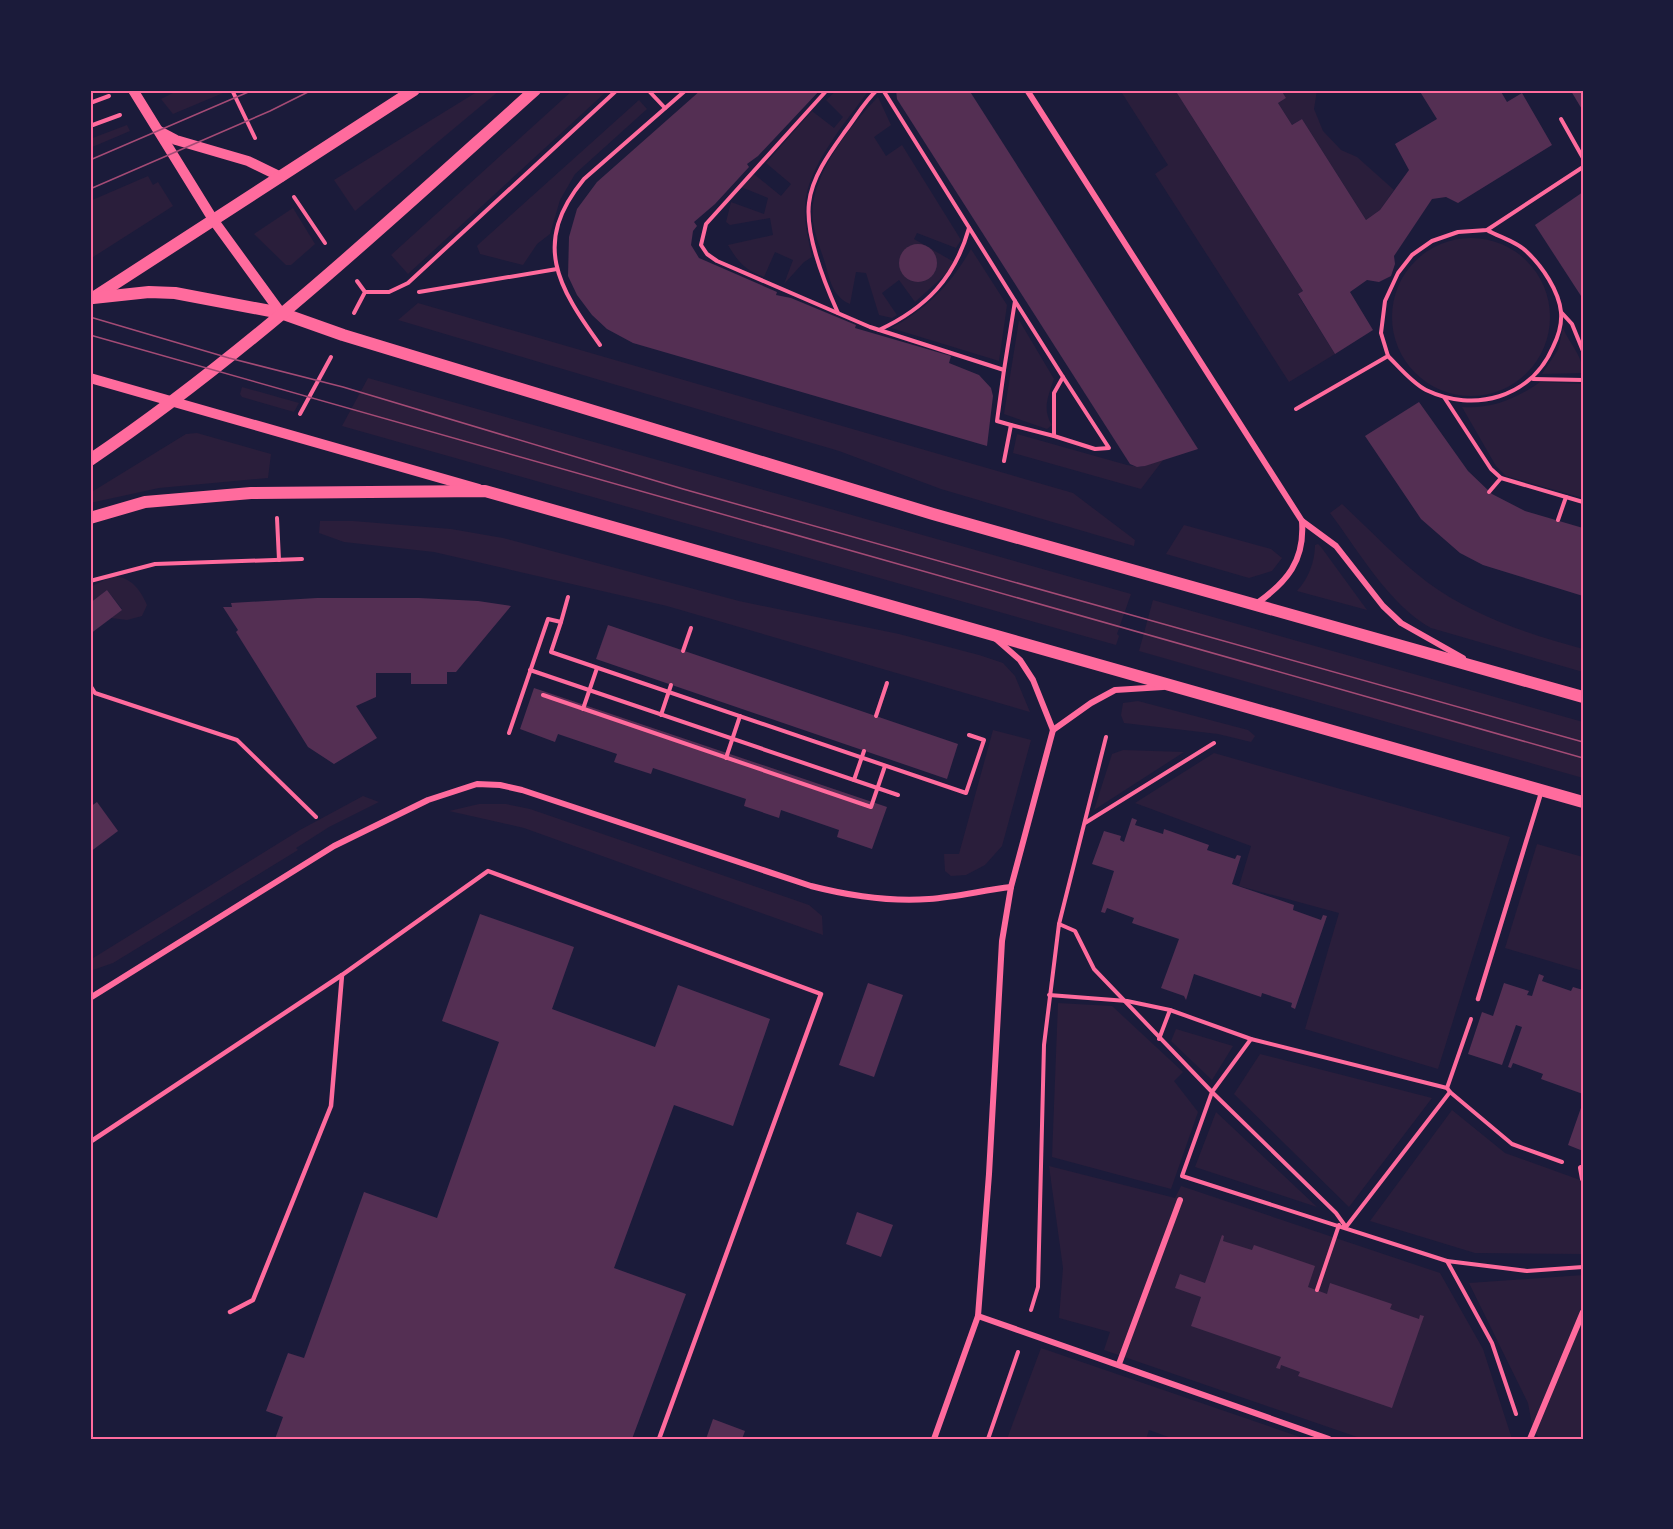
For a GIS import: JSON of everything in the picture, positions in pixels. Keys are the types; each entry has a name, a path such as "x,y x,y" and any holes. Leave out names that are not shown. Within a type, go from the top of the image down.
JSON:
{"main road":[{"path":"91,299 414,90"},
{"path":"90,460 173,403 342,263 535,90"},
{"path":"91,299 149,292 176,293 281,313 343,335 921,510 1583,697"},
{"path":"90,518 145,502 251,493 485,491 1583,802"}],"street":[{"path":"133,90 214,220 281,313"},
{"path":"1027,90 1302,521 1336,546 1383,606 1401,623 1480,667"},
{"path":"158,131 176,140 248,161 281,177"},
{"path":"90,378 485,491"},
{"path":"1256,604 1277,589 1292,572 1303,539 1302,521"},
{"path":"934,1439 978,1316 989,1174 1002,941 1011,887 1053,730 1044,703 1020,660 990,634"},
{"path":"1053,730 1091,703 1115,690 1176,686"},
{"path":"90,998 334,846 428,800 477,784 500,785 522,790 811,886 857,897 888,900 931,899 1011,887"},
{"path":"1581,1168 1583,1179"},
{"path":"1119,1365 1180,1200"},
{"path":"1530,1439 1583,1312"},
{"path":"978,1316 1329,1439"}],"lane":[{"path":"1478,999 1542,790"},
{"path":"90,1142 342,975 488,871 820,994 659,1439"},
{"path":"230,1312 253,1300 331,1106 342,975"}],"path":[{"path":"232,90 254,136"},
{"path":"365,292 389,292 408,283 617,90"},
{"path":"648,90 665,108"},
{"path":"600,345 568,300 557,269 557,230 572,194 584,179 686,90"},
{"path":"827,90 706,224 701,244 707,254 717,261 879,330 1004,370"},
{"path":"839,314 821,271 810,223 809,203 816,179 830,152 877,90"},
{"path":"883,90 1109,448 1095,449 997,421 1015,301"},
{"path":"90,103 113,95"},
{"path":"90,126 125,114"},
{"path":"1561,119 1583,158"},
{"path":"1487,230 1526,250 1548,280 1557,296 1561,312 1558,336 1551,353 1532,380 1516,391 1482,401 1444,397 1423,389 1388,356 1381,333 1385,301 1398,273 1412,255 1432,241 1458,232 1487,230 1583,167"},
{"path":"297,201 324,241"},
{"path":"879,330 910,313 946,279 959,258 969,228"},
{"path":"419,292 557,269"},
{"path":"357,281 365,292"},
{"path":"356,309 365,292"},
{"path":"1561,312 1572,324 1583,351"},
{"path":"1296,410 1388,356"},
{"path":"305,406 328,363"},
{"path":"1054,436 1054,393 1063,376"},
{"path":"1532,380 1583,380"},
{"path":"1444,397 1491,469 1501,478 1583,502"},
{"path":"1004,461 1011,425"},
{"path":"1489,492 1501,478"},
{"path":"1558,520 1566,497"},
{"path":"277,519 279,560"},
{"path":"90,581 155,564 302,559"},
{"path":"568,597 551,652 966,793 984,740 969,735"},
{"path":"509,733 548,619 560,624"},
{"path":"683,651 691,628"},
{"path":"584,707 597,668"},
{"path":"530,670 898,795"},
{"path":"876,716 887,683"},
{"path":"90,685 95,693 237,740 316,817"},
{"path":"661,715 671,685"},
{"path":"543,695 727,755 871,807 885,766"},
{"path":"727,755 740,716"},
{"path":"988,1439 1038,1287 1044,1045 1049,995 1059,924 1106,737"},
{"path":"1084,824 1214,743"},
{"path":"854,780 864,751"},
{"path":"1059,924 1075,931 1094,969 1127,1001 1159,1039 1336,1213 1346,1227"},
{"path":"1049,995 1127,1001 1170,1010 1251,1039 1448,1090 1512,1144 1581,1168"},
{"path":"1346,1227 1448,1090 1478,999"},
{"path":"1159,1039 1170,1010"},
{"path":"1251,1039 1212,1092 1182,1176 1447,1261 1527,1271 1583,1267"},
{"path":"1317,1290 1339,1225"},
{"path":"1447,1261 1492,1343 1517,1419"}],"shaded area":[{"path":"179,90 223,90 223,93 173,114 161,99"},
{"path":"480,90 500,90 355,211 334,180"},
{"path":"573,90 608,90 408,274 391,255"},
{"path":"837,90 869,90 829,145 812,176 807,192 805,213 812,257 804,262 784,284 793,260 775,252 764,277 739,261 728,245 773,235 770,218 730,225 726,222 731,202 764,214 768,198 741,187 754,174 781,196 791,184 766,163 812,111 834,128 843,117 826,100"},
{"path":"1120,90 1175,90 1303,291 1298,295 1335,354 1289,382 1155,174 1168,165"},
{"path":"1281,90 1317,90 1314,109 1323,131 1341,150 1357,157 1394,190 1380,210 1366,220 1302,119 1292,125 1278,103 1286,98"},
{"path":"878,97 891,125 874,137 886,156 902,145 961,240 956,248 917,233 914,239 954,262 947,273 915,302 899,280 882,293 897,315 892,318 879,315 866,273 856,272 850,304 839,297 830,281 813,222 813,205 824,171 844,138"},
{"path":"639,100 647,109 575,174 560,200 550,234 537,244 523,265 480,254 477,246 481,242"},
{"path":"127,125 130,131 90,148 90,139"},
{"path":"148,176 153,185 158,182 173,206 90,259 90,201"},
{"path":"293,208 315,244 291,265 286,265 254,234"},
{"path":"1471,238 1501,244 1515,251 1527,261 1537,273 1544,287 1550,317 1544,347 1537,361 1527,373 1515,383 1501,390 1471,396 1441,390 1427,383 1415,373 1405,361 1398,347 1392,317 1398,287 1405,273 1415,261 1427,251 1441,244"},
{"path":"971,249 1007,305 999,361 891,328 927,304 955,273"},
{"path":"418,303 1073,493 1135,540 1134,546 941,489 839,451 398,320"},
{"path":"1019,320 1054,379 1047,408 1052,425 1047,429 1004,414"},
{"path":"1563,328 1578,355 1583,373 1542,374 1558,350"},
{"path":"368,378 1131,594 1117,634 1119,636 1116,645 342,426"},
{"path":"1540,382 1583,384 1583,498 1506,476 1496,466 1462,407 1503,402"},
{"path":"242,387 299,403 294,412 242,397 240,394"},
{"path":"197,433 271,454 268,478 159,488 90,503 90,493 186,434"},
{"path":"1017,434 1127,465 1140,467 1163,460 1141,489 1013,453"},
{"path":"1342,504 1405,564 1427,582 1463,605 1502,623 1583,649 1583,672 1431,628 1416,618 1375,576 1330,513"},
{"path":"320,521 353,521 451,529 503,538 739,601 899,634 979,655 1003,663 1015,676 1030,712 667,606 434,552 344,542 319,533"},
{"path":"1184,525 1271,549 1282,558 1272,571 1249,578 1166,554"},
{"path":"1318,544 1367,610 1297,591 1310,570 1315,545"},
{"path":"113,576 130,581 138,589 147,605 142,616 127,620 111,618 122,609 107,590 90,603 90,587"},
{"path":"1153,600 1583,722 1583,778 1139,651"},
{"path":"1138,701 1248,730 1255,736 1251,742 1218,734 1124,723 1121,715 1123,703"},
{"path":"993,730 1031,740 1002,846 985,865 966,875 951,876 945,871 944,854 959,854"},
{"path":"1123,750 1184,752 1094,810 1112,754"},
{"path":"1214,753 1510,837 1438,1069 1305,1029 1339,913 1239,886 1251,846 1135,803"},
{"path":"363,796 379,802 329,827 296,848 298,850 113,963 90,971 90,960 300,830"},
{"path":"479,804 506,804 530,809 809,905 822,916 823,935 524,828 449,811"},
{"path":"1537,844 1583,857 1583,971 1505,948"},
{"path":"1058,1003 1112,1006 1183,1072 1174,1081 1198,1112 1171,1189 1052,1157"},
{"path":"1176,1029 1233,1046 1212,1080 1171,1041"},
{"path":"1260,1054 1432,1098 1349,1207 1234,1094"},
{"path":"1452,1110 1505,1153 1583,1181 1583,1254 1475,1253 1370,1221"},
{"path":"1216,1112 1317,1207 1195,1167"},
{"path":"1049,1166 1175,1198 1181,1186 1440,1273 1483,1349 1512,1439 1363,1439 1104,1350 1110,1332 1059,1318 1063,1268"},
{"path":"1583,1275 1583,1439 1540,1439 1533,1430 1528,1403 1469,1283"},
{"path":"1041,1348 1306,1439 1174,1439 1149,1430 1146,1439 1007,1439"}],"building":[{"path":"701,90 820,90 758,156 747,164 749,167 715,204 694,222 697,226 693,231 691,245 699,258 777,292 776,295 791,298 856,325 855,328 951,356 949,363 979,375 991,388 993,396 987,446 633,343 607,329 592,315 577,295 568,276 569,237 577,209 597,182"},
{"path":"896,90 969,90 1198,449 1145,466 1137,467 1130,464 897,99"},
{"path":"1175,90 1281,90 1286,98 1278,103 1292,125 1302,119 1366,220 1380,210 1409,170 1395,144 1437,119 1419,90 1500,90 1507,102 1522,93 1552,145 1458,203 1446,197 1432,199 1394,256 1395,264 1391,276 1379,282 1367,280 1350,292 1373,330 1335,354 1298,294 1303,291"},
{"path":"1583,90 1583,111 1571,91"},
{"path":"1583,192 1583,299 1535,225"},
{"path":"918,244 932,249 937,263 932,277 918,282 904,277 899,263 904,249"},
{"path":"1419,402 1468,471 1492,494 1525,511 1583,528 1583,596 1483,565 1460,553 1421,519 1365,436"},
{"path":"107,590 122,610 90,634 90,603"},
{"path":"317,598 419,598 478,601 511,606 456,672 447,672 447,684 411,684 411,673 376,673 376,697 356,706 377,738 334,764 308,747 236,632 238,630 223,607 232,607 231,603"},
{"path":"608,625 958,744 947,779 596,659"},
{"path":"534,688 887,807 872,849 837,837 839,830 781,810 779,818 744,806 746,799 653,768 651,774 614,762 617,754 558,734 555,742 520,729"},
{"path":"97,802 118,831 90,852 90,807"},
{"path":"1132,818 1137,820 1135,825 1163,834 1164,829 1209,845 1207,850 1235,859 1237,855 1241,856 1232,884 1294,905 1293,910 1321,920 1323,915 1327,916 1295,1009 1291,1007 1292,1003 1262,993 1261,997 1194,974 1186,1000 1184,996 1161,988 1179,939 1132,923 1134,918 1107,908 1105,913 1101,912 1114,871 1092,864 1104,831 1121,836 1120,840 1124,842"},
{"path":"480,914 574,947 552,1009 655,1047 678,985 770,1019 733,1126 674,1105 614,1268 686,1294 632,1439 275,1439 283,1417 266,1411 288,1353 304,1358 364,1192 437,1218 499,1042 442,1021"},
{"path":"1539,974 1544,976 1542,981 1571,991 1573,987 1583,990 1583,1094 1541,1079 1543,1074 1513,1063 1511,1068 1508,1067 1522,1027 1516,1025 1502,1065 1468,1054 1482,1012 1493,1016 1504,983 1529,991 1527,995 1532,996"},
{"path":"868,983 903,995 874,1077 839,1065"},
{"path":"1583,1102 1583,1151 1568,1145"},
{"path":"857,1212 893,1225 881,1257 846,1244"},
{"path":"1222,1235 1224,1236 1223,1241 1252,1250 1254,1245 1315,1266 1308,1287 1327,1294 1330,1283 1392,1304 1390,1309 1419,1319 1420,1315 1424,1316 1392,1408 1298,1376 1300,1372 1281,1365 1280,1369 1276,1368 1281,1357 1191,1326 1201,1297 1175,1288 1180,1274 1205,1283"},
{"path":"713,1419 745,1431 742,1439 706,1439"}],"tram line":[{"path":"90,160 253,90"},
{"path":"90,189 270,111 312,90"},
{"path":"90,317 229,358 343,387 683,489 1583,742"},
{"path":"90,335 1583,758"}]}
